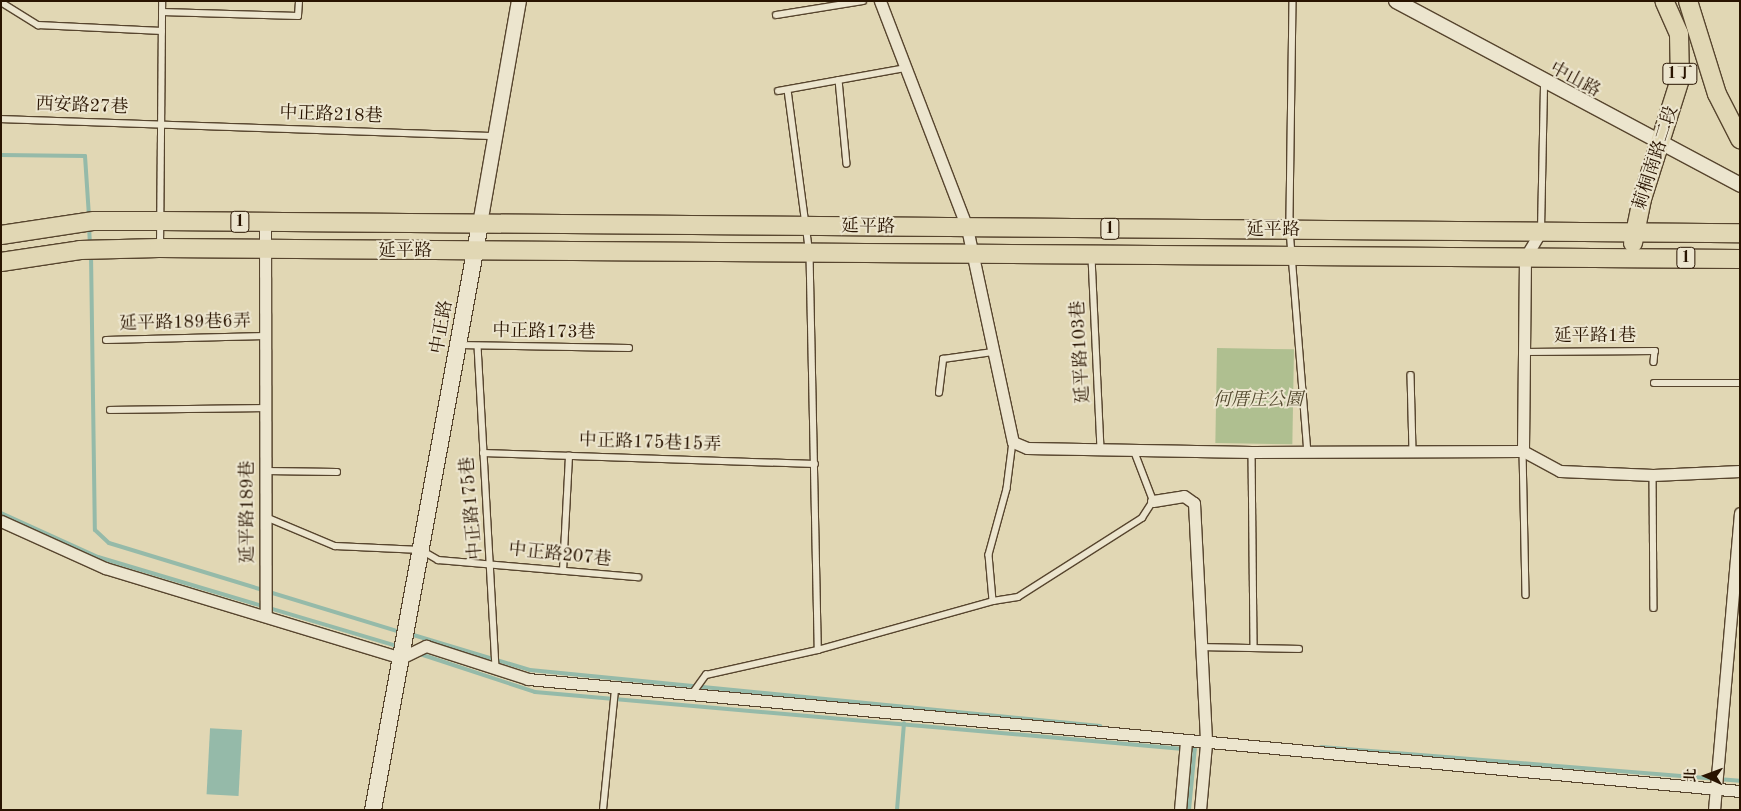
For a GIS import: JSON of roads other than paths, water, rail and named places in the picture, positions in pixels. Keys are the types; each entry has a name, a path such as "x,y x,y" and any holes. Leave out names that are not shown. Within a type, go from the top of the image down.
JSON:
{"main road":[{"name":"莿桐南路二段","path":"1632,257 1633,232 1680,79 1679,34 1664,1"},
{"name":"1丁","path":"1688,1 1707,60 1740,138"},
{"path":"1707,60 1740,113"},
{"name":"延平路","path":"1,235 94,221 1740,233"},
{"name":"中正路","path":"373,810 480,224"},
{"name":"延平路","path":"1,262 80,250 160,248 475,252 972,253 1092,256 1740,259"}],"street":[{"name":"中正路","path":"480,224 497,136 519,1"},
{"path":"880,1 967,228 1013,442 1027,448 1252,452 1523,452 1560,471 1653,475 1740,470"},
{"name":"中山路","path":"1396,1 1544,84 1660,146 1740,185"},
{"name":"延平路189巷","path":"265,222 266,615"},
{"path":"1523,452 1525,258 1541,231"},
{"path":"1153,501 1184,496 1194,503 1199,647 1206,744 1200,810"},
{"path":"1714,810 1740,513"},
{"path":"1,521 105,568 266,615 401,658 426,646 528,679 615,689 1206,744 1740,791"},
{"path":"1180,810 1186,742"}],"lane":[{"path":"160,248 163,124 162,1"},
{"path":"162,12 298,16 299,1"},
{"path":"776,15 863,1"},
{"path":"1293,1 1290,230 1308,452"},
{"path":"1,2 38,25 162,31"},
{"path":"778,91 906,68"},
{"path":"839,80 847,164"},
{"path":"1541,231 1544,84"},
{"path":"788,90 810,254 816,464 818,650"},
{"name":"西安路27巷","path":"1,119 163,124"},
{"name":"中正路218巷","path":"163,124 497,136"},
{"name":"延平路103巷","path":"1092,256 1101,448"},
{"name":"延平路189巷6弄","path":"106,340 265,336"},
{"name":"中正路173巷","path":"459,345 629,348"},
{"name":"中正路175巷","path":"478,346 483,453 492,563 496,668"},
{"name":"延平路1巷","path":"1524,352 1655,351 1654,362"},
{"path":"939,393 943,359 993,352"},
{"path":"1411,375 1412,452"},
{"path":"1654,383 1740,383"},
{"path":"110,410 266,408"},
{"path":"993,601 989,554 1007,489 1013,442"},
{"path":"690,696 706,675 818,650 993,601 1018,596 1068,568 1126,531 1153,501 1133,449"},
{"path":"1252,452 1254,648"},
{"path":"1523,452 1526,595"},
{"name":"中正路175巷15弄","path":"483,453 816,464"},
{"path":"563,571 570,456"},
{"path":"266,471 337,472"},
{"path":"1653,475 1654,608"},
{"path":"266,518 335,546 421,550"},
{"name":"中正路207巷","path":"421,550 438,560 492,563 638,577"},
{"path":"1199,647 1299,649"},
{"path":"603,810 615,689"}],"waterway":[{"path":"1,155 85,156 89,217"},
{"path":"89,226 90,244"},
{"path":"91,254 95,530 109,543 401,632"},
{"path":"1,513 98,557 399,647"},
{"path":"410,634 530,670 1100,726"},
{"path":"417,653 535,692 1194,750"},
{"path":"897,810 904,723"},
{"path":"1189,810 1195,747"},
{"path":"1321,747 1740,781"}],"park label":[{"name":"何厝庄公園","path":"1258,400"}]}
